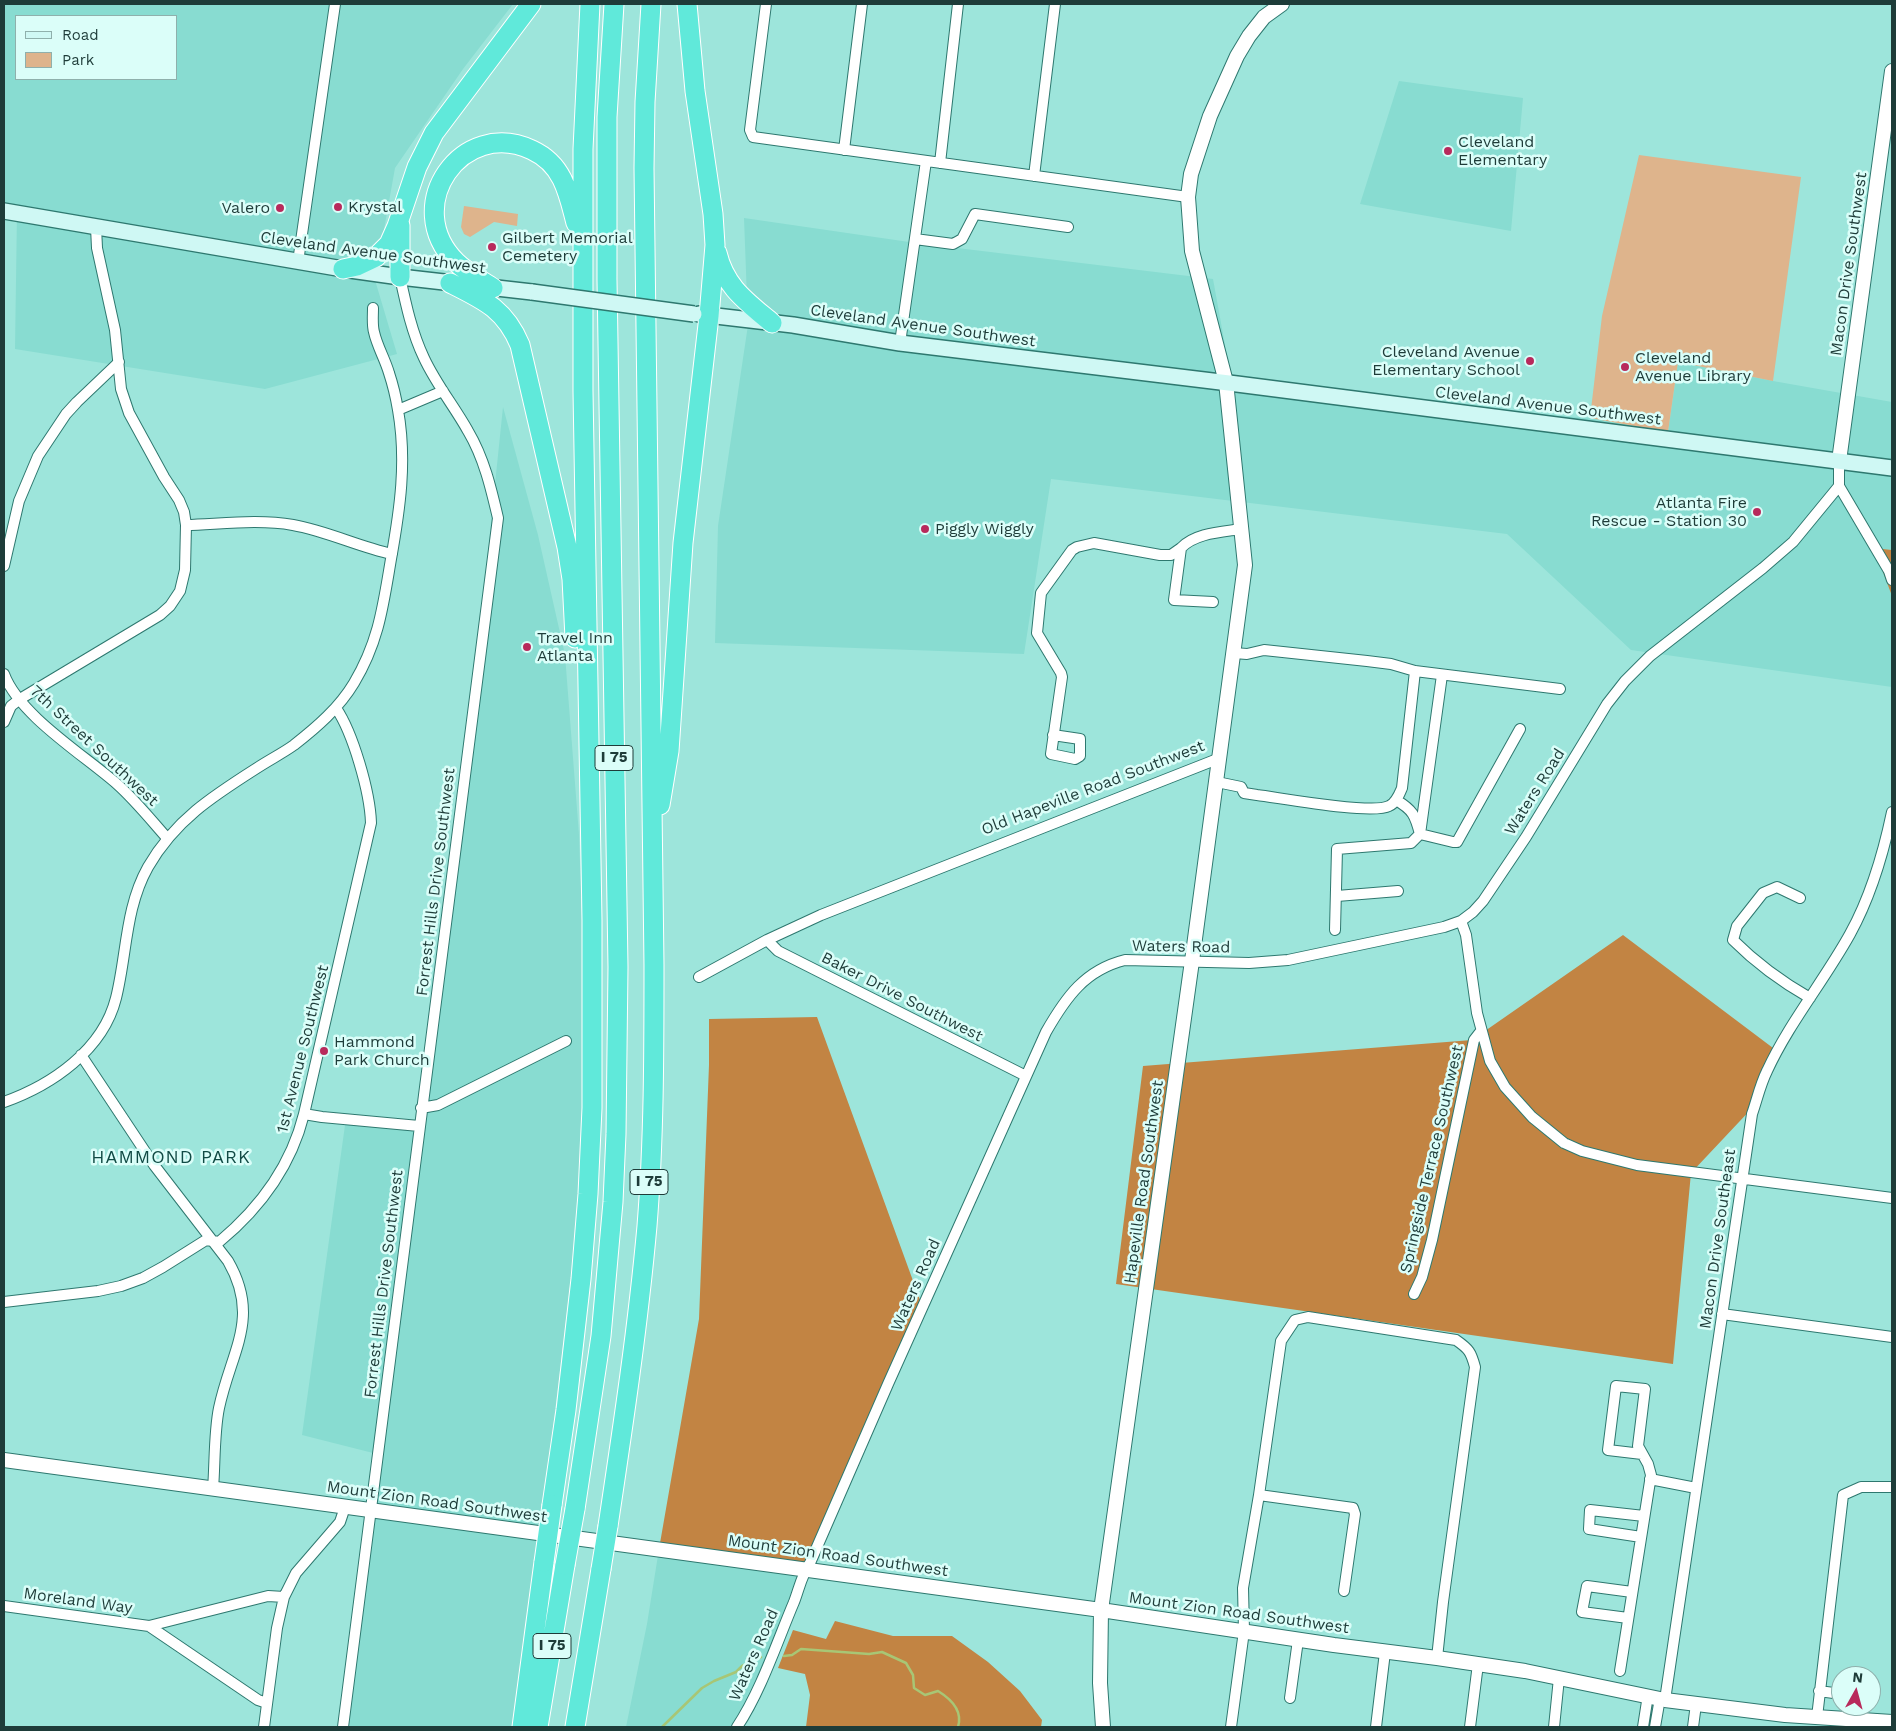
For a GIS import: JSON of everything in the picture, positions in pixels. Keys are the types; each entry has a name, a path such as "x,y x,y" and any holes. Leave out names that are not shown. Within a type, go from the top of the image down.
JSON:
{"highway":[{"path":"343,269 368,262 384,251 393,237 402,214 408,189 434,133 531,4"},
{"path":"522,1727 568,1392 582,1270 592,1108 592,920 583,391 583,130 590,4"},
{"name":"I 75","path":"538,1727 575,1509 601,1336 613,1202 616,1134 618,967 607,280 607,117 614,4"},
{"name":"I 75","path":"575,1727 634,1352 647,1224 654,1096 653,836 650,735 644,168 644,102 651,4"},
{"path":"686,4 695,91 719,264 732,288 772,322"},
{"path":"493,288 466,270 451,256 440,239 434,213 437,189 444,175 452,164 463,155 475,149 501,143 513,144 536,152 554,167 567,190 583,254"},
{"path":"400,277 402,214"},
{"path":"653,836 663,796 669,750 701,315 715,245"},
{"path":"450,283 490,303 503,314 514,330 520,345 560,513 572,579 582,841 592,920"}],"main road":[{"name":"Cleveland Avenue Southwest","path":"4,211 298,262 400,277 532,292 701,315 772,322 900,342 1892,468"}],"street":[{"path":"298,262 335,4"},
{"path":"766,4 750,130 752,137 1188,197"},
{"path":"844,150 862,4"},
{"path":"940,163 958,4"},
{"path":"1034,176 1055,4"},
{"name":"Old Hapeville Road Southwest","path":"699,977 820,915 1220,758 1240,653 1245,565 1226,382 1192,251 1188,197 1191,174 1210,116 1237,56 1249,36 1264,17 1282,4"},
{"name":"Macon Drive Southwest","path":"1839,461 1892,71"},
{"path":"900,342 926,161"},
{"path":"915,239 953,244 962,239 967,226 975,214 1068,227"},
{"path":"4,722 11,706 20,699 160,615 170,606 180,591 185,570 186,525 184,512 179,500 128,412 121,389 114,330 97,248 96,227"},
{"name":"Forrest Hills Drive Southwest","path":"343,1727 498,518 480,454 433,376 420,349 411,326 400,277"},
{"path":"4,1102 21,1096 53,1079 81,1056 102,1030 112,1012 117,996 127,928 133,903 147,869 167,838 195,809 292,746 324,721 354,683 374,644 382,615 392,554 402,481 402,443 398,410 389,374 374,331 373,308"},
{"path":"4,566 19,501 38,456 66,414 118,362"},
{"path":"398,410 443,391"},
{"path":"1839,461 1839,486 1889,571 1892,580"},
{"name":"Waters Road","path":"737,1727 755,1696 806,1569 1026,1076 1057,1013 1074,990 1094,972 1109,964 1126,960 1248,963 1288,960 1444,928 1461,921 1483,901 1526,837 1607,704 1624,681 1650,656 1793,542 1839,486"},
{"path":"186,525 267,523 292,525 313,529 392,554"},
{"path":"1053,735 1062,677 1061,672 1037,633 1041,593 1072,550 1094,543 1160,555 1171,555 1189,542 1210,533 1241,529"},
{"path":"1181,548 1174,600 1213,602"},
{"path":"1240,653 1264,650 1391,664 1415,671 1442,675 1560,689"},
{"path":"1217,782 1241,786 1244,793 1257,795 1369,810 1389,806 1396,800 1402,788 1415,671"},
{"name":"7th Street Southwest","path":"4,674 20,699 35,717 118,785 167,838"},
{"path":"1335,930 1338,849 1411,843 1420,834 1442,675"},
{"name":"1st Avenue Southwest","path":"4,1302 98,1291 122,1286 163,1268 206,1240 219,1242 251,1212 269,1191 291,1153 300,1131 371,823 368,793 345,721 336,708"},
{"path":"1420,834 1457,842 1520,729"},
{"name":"Hapeville Road Southwest","path":"1103,1727 1100,1683 1101,1610 1220,758"},
{"path":"1396,800 1409,808 1416,817 1420,834"},
{"name":"Macon Drive Southeast","path":"1658,1698 1696,1488 1752,1114 1766,1072 1780,1045 1850,934 1868,896 1882,858 1892,812"},
{"path":"1800,898 1777,886 1763,893 1737,926 1733,940 1749,956 1810,998"},
{"path":"1336,896 1398,891"},
{"path":"1461,921 1466,935 1481,1031 1490,1061 1505,1087 1532,1117 1564,1143 1582,1151 1637,1165 1892,1198"},
{"name":"Baker Drive Southwest","path":"768,940 778,951 1026,1076"},
{"name":"Springside Terrace Southwest","path":"1414,1294 1422,1277 1432,1240 1474,1040 1481,1031"},
{"path":"422,1108 438,1106 566,1042"},
{"path":"81,1056 154,1165 228,1261 243,1294 242,1334 230,1367 219,1410 213,1489"},
{"path":"304,1114 322,1118 419,1126"},
{"path":"1722,1314 1892,1337"},
{"path":"1231,1727 1244,1631 1243,1588 1259,1495 1281,1341 1295,1320 1308,1317 1446,1338 1456,1340 1466,1346 1472,1354 1475,1367 1444,1592 1438,1658"},
{"path":"1620,1671 1650,1479 1648,1464 1638,1446 1644,1389 1616,1386 1608,1450 1642,1454"},
{"name":"Mount Zion Road Southwest","path":"4,1460 806,1569 1101,1610 1298,1640 1438,1658 1526,1671 1696,1704 1817,1717 1837,1723 1850,1716"},
{"path":"1650,1479 1696,1488"},
{"path":"1817,1717 1843,1495 1861,1487 1892,1487"},
{"path":"1259,1495 1353,1508 1355,1514 1344,1591"},
{"path":"264,1727 276,1628 284,1597 296,1573 340,1522 345,1507"},
{"path":"1641,1537 1588,1529 1590,1510 1644,1516"},
{"path":"1628,1618 1582,1612 1587,1586 1632,1592"},
{"name":"Moreland Way","path":"4,1606 149,1626 268,1596 284,1597"},
{"name":"Moreland Way","path":"149,1626 258,1700 267,1703"},
{"path":"1290,1698 1298,1640"},
{"path":"1376,1727 1385,1652"},
{"path":"1470,1727 1478,1664"},
{"path":"1554,1727 1559,1678"},
{"path":"1819,1691 1831,1693"},
{"path":"1642,1727 1658,1698"},
{"path":"1655,1727 1658,1698"},
{"path":"1693,1727 1696,1704"},
{"name":"Mount Zion Road Southwest","path":"1868,1716 1892,1722"}],"shaded area":[{"path":"4,4 513,4 463,69 395,168 375,280 397,354 265,389 15,349 17,212 4,209"},
{"name":"Cleveland Elementary","path":"1399,81 1523,98 1511,231 1360,204"},
{"path":"744,218 916,243 1213,279 1231,378 1471,410 1590,418 1668,432 1678,362 1892,402 1892,550 1874,548 1892,596 1892,687 1631,650 1507,534 1051,479 1024,654 715,643 718,526 748,325"},
{"path":"503,407 538,535 565,655 579,835 587,1065 577,1228 521,1695 516,1727 341,1727 377,1454 302,1435 346,1118 416,1127 470,725"},
{"path":"1874,548 1892,550 1892,596"},
{"path":"1623,935 1777,1051 1755,1105 1691,1173 1673,1364 1116,1284 1143,1066 1472,1040"},
{"path":"817,1017 924,1311 802,1571 659,1549 699,1319 709,1065 709,1019"},
{"path":"659,1549 802,1571 762,1683 736,1727 626,1727 647,1624"},
{"path":"835,1621 893,1636 952,1636 988,1662 1020,1691 1042,1720 1041,1727 806,1727 810,1695 805,1674 778,1668 793,1630 826,1639"}],"green space":[{"path":"1639,155 1801,177 1773,381 1678,362 1668,432 1590,418 1602,316"},
{"path":"464,206 518,214 517,226 494,222 470,237 464,234 461,227"}],"waterway":[{"path":"784,1656 792,1655 801,1649 869,1654 882,1652 906,1663 913,1675 914,1688 925,1695 938,1691 947,1698 955,1706 959,1716 958,1727"},
{"path":"662,1727 702,1688 736,1672 742,1666 761,1657"}],"place":[{"name":"Cleveland Elementary","path":"1448,151"},
{"name":"Krystal","path":"338,207"},
{"name":"Valero","path":"280,208"},
{"name":"Gilbert Memorial Cemetery","path":"492,247"},
{"name":"Cleveland Avenue Elementary School","path":"1530,361"},
{"name":"Cleveland Avenue Library","path":"1625,367"},
{"name":"Atlanta Fire Rescue - Station 30","path":"1757,512"},
{"name":"Piggly Wiggly","path":"925,529"},
{"name":"Travel Inn Atlanta","path":"527,647"},
{"name":"Hammond Park Church","path":"324,1051"}],"district":[{"name":"HAMMOND PARK","path":"171,1158"}]}
